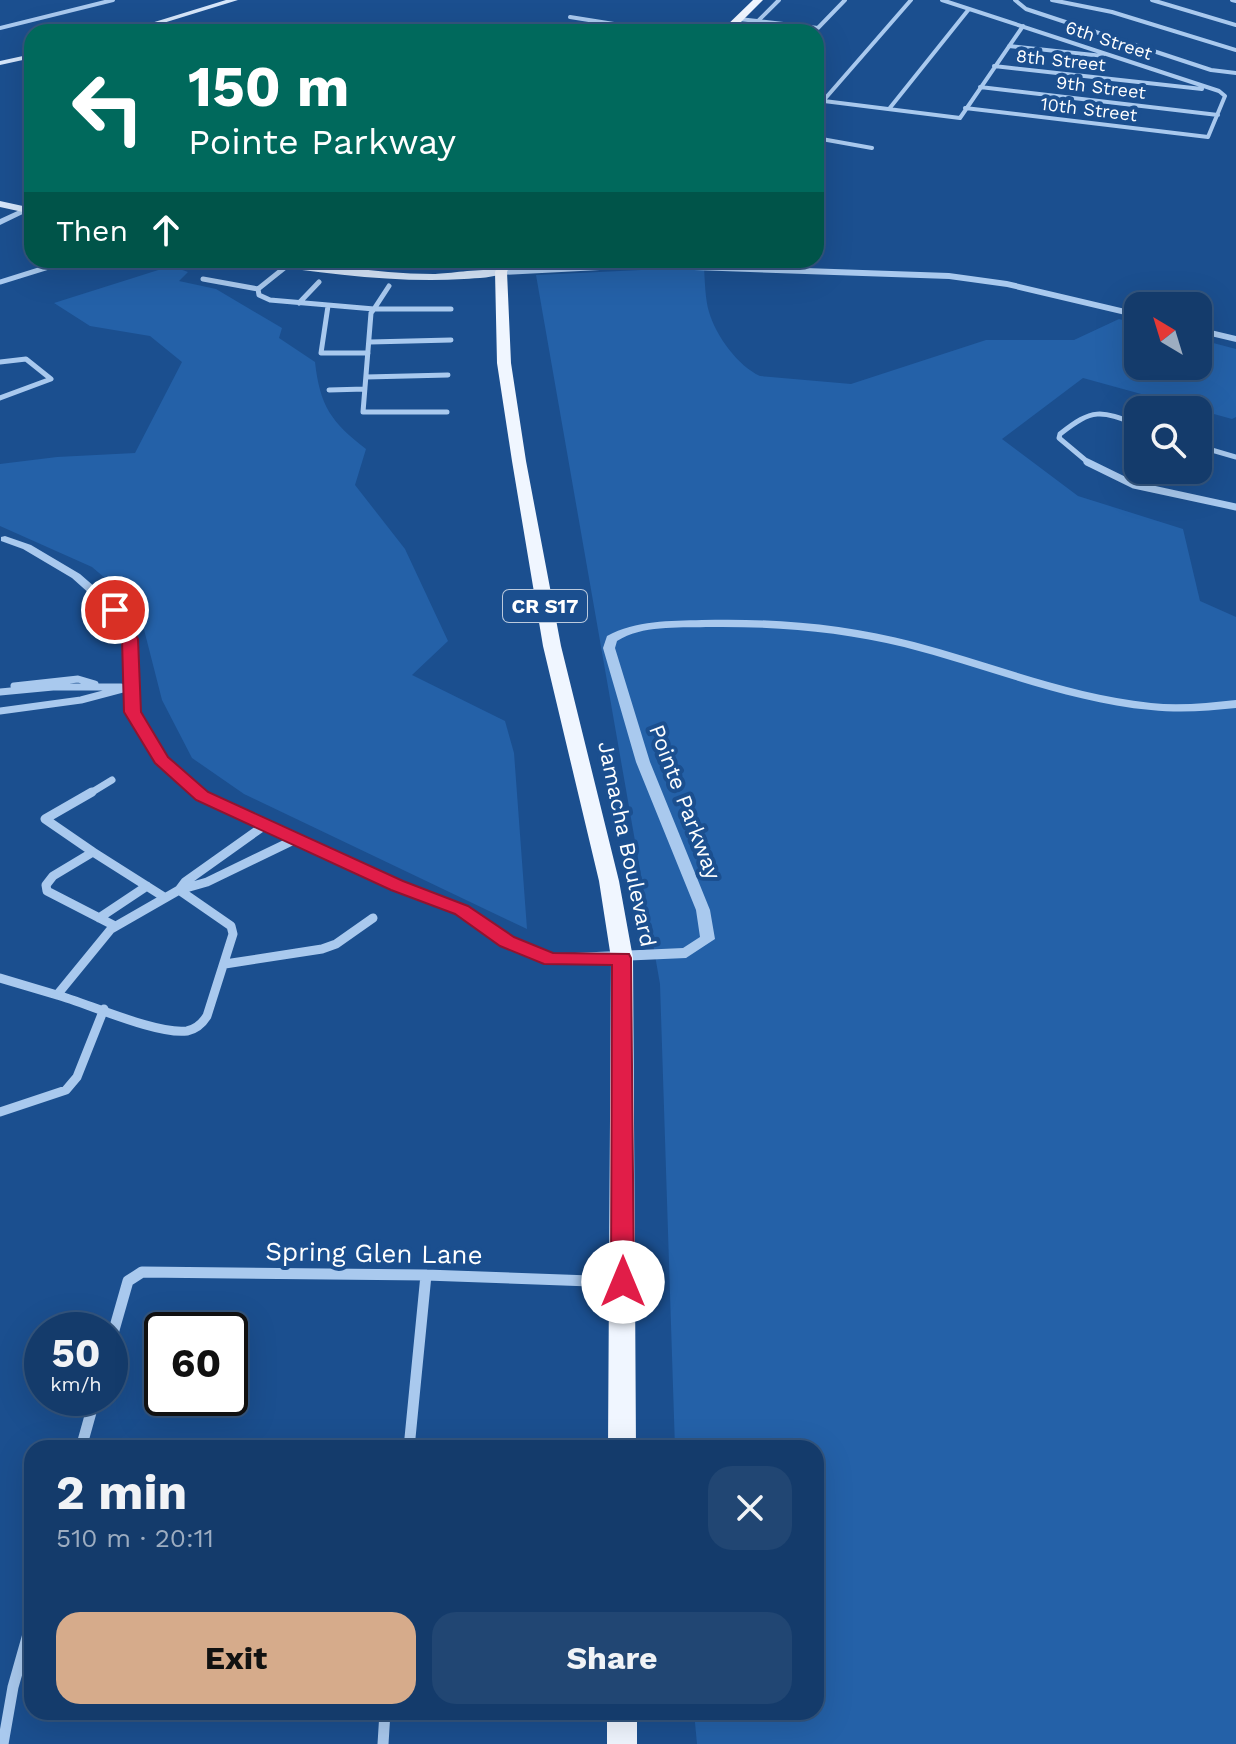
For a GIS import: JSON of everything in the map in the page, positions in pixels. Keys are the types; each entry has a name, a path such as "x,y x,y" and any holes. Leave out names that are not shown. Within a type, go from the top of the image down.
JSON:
{"main road":[{"path":"153,24 234,0"},
{"path":"734,24 758,0"},
{"path":"0,63 24,58"},
{"path":"0,204 24,210"},
{"path":"319,268 400,276 467,278 498,268"},
{"name":"Jamacha Boulevard","path":"504,268 504,363 525,492 552,646 609,881 622,958 622,1440"},
{"path":"622,1720 622,1744"}],"street":[{"path":"0,28 113,0"},
{"path":"755,24 779,0"},
{"path":"822,24 845,0"},
{"path":"824,100 911,0"},
{"name":"6th Street","path":"942,0 1219,91"},
{"path":"1015,0 1026,9 1211,70 1236,73"},
{"path":"1052,0 1112,12 1236,50"},
{"path":"1152,0 1236,25"},
{"path":"889,109 969,9"},
{"path":"570,17 614,24"},
{"path":"739,19 777,24"},
{"path":"590,24 595,21"},
{"path":"824,101 960,118 1023,26"},
{"path":"1009,46 1120,58"},
{"name":"8th Street","path":"994,66 1219,91"},
{"name":"9th Street","path":"980,87 1218,115"},
{"path":"1218,115 1225,96 1219,91"},
{"name":"10th Street","path":"965,108 1209,135 1218,115"},
{"path":"824,139 872,148"},
{"path":"0,222 24,213"},
{"path":"0,282 45,268"},
{"path":"203,279 258,289 284,268"},
{"path":"702,268 949,276 1007,284 1124,312"},
{"path":"299,303 319,282"},
{"path":"389,286 371,313 363,412 447,412"},
{"path":"258,289 259,295 270,300 374,309 451,309"},
{"path":"328,306 321,353 368,353"},
{"path":"1212,333 1236,339"},
{"path":"370,342 451,340"},
{"path":"0,362 26,359 51,379 0,398"},
{"path":"366,377 448,375"},
{"path":"329,390 365,389"},
{"path":"1124,420 1100,411 1086,413 1059,438 1070,451 1124,482"},
{"path":"1212,450 1236,457"},
{"path":"1131,484 1236,507"},
{"name":"Pointe Parkway","path":"2,537 27,547 76,576 115,610 130,639 132,712 161,760 202,796 397,885 461,910 507,941 551,959 686,953 708,939 703,910 643,762 609,648 611,639 619,634 676,625 732,622 808,628 911,645 1114,703 1180,709 1236,704"},
{"path":"0,690 130,687"},
{"path":"0,711 81,700 130,687"},
{"path":"112,780 45,819 164,897"},
{"path":"179,890 185,882 265,825"},
{"path":"56,996 115,926 164,897 233,870 296,839"},
{"path":"93,852 53,876 46,885 47,891 115,926"},
{"path":"214,861 233,870"},
{"path":"99,918 147,886"},
{"path":"0,978 165,1029 194,1029 203,1024 207,1016 233,934 231,926 179,890"},
{"path":"225,964 322,949 336,944 373,918"},
{"path":"0,1112 66,1090 77,1077 104,1009"},
{"name":"Spring Glen Lane","path":"119,1312 128,1281 142,1272 426,1275 623,1282"},
{"path":"410,1440 426,1275"},
{"path":"83,1440 90,1416"},
{"path":"3,1744 13,1687 24,1648"},
{"path":"383,1744 384,1720"}],"shaded area":[{"path":"165,268 177,268 188,272 179,281 216,289 282,328 279,338 315,362 320,390 329,412 366,449 355,485 405,549 448,641 412,675 505,721 514,753 527,929 244,794 192,758 162,700 138,606 92,567 0,526 0,464 135,453 182,362 150,336 90,326 54,303"},
{"path":"704,268 708,307 717,331 736,358 760,376 851,384 986,340 1074,340 1119,319 1124,320 1124,380 1212,380 1212,343 1236,349 1236,417 1232,419 1212,413 1212,396 1148,396 1083,378 1002,439 1078,496 1183,529 1200,601 1236,617 1236,1744 697,1744 695,1720 824,1720 824,1440 675,1440 660,984 536,275"}],"route":[{"path":"115,610 130,639 132,712 161,760 202,796 397,885 461,910 507,941 551,959 622,958 623,1282"}]}
